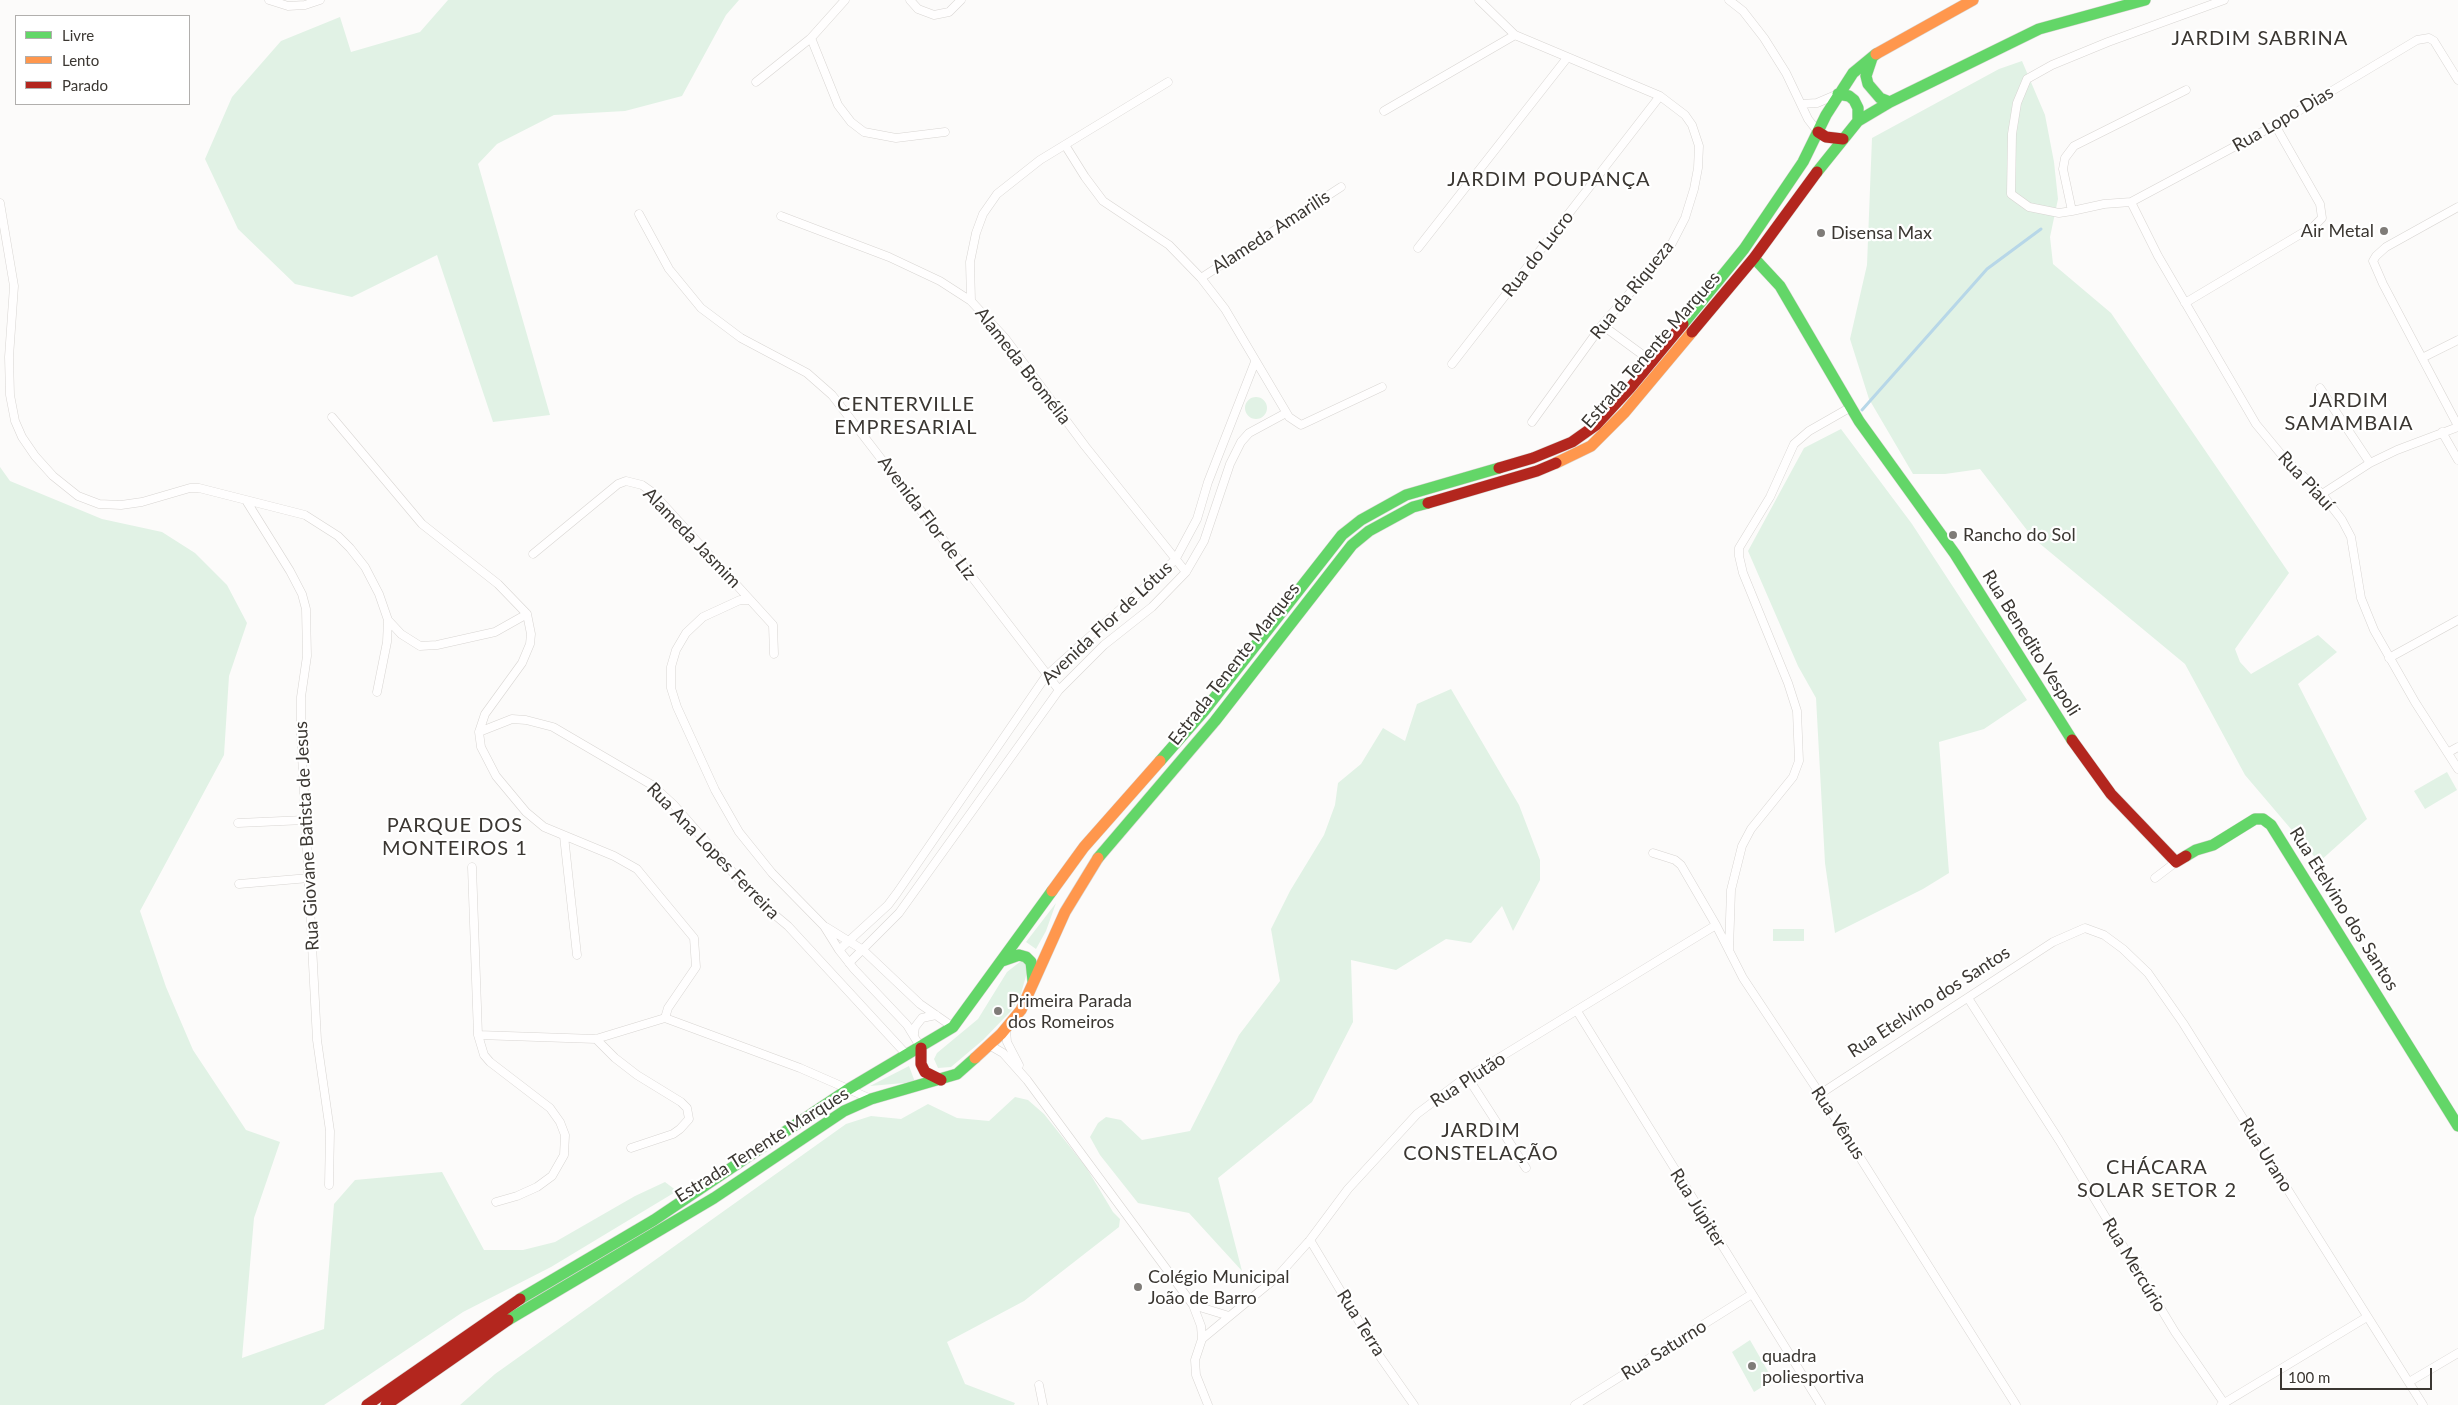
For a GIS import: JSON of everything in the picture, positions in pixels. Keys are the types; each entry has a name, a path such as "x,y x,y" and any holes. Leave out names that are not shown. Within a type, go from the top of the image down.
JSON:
{"main road":[{"name":"Estrada Tenente Marques","path":"366,1405 507,1306 654,1220 847,1090 921,1048 953,1027 1084,847 1204,711 1342,535 1361,520 1406,495 1533,458 1572,442 1604,418 1744,249 1803,162 1838,94 1853,73 1872,56 1973,0"},
{"name":"Estrada Tenente Marques","path":"386,1405 512,1317 714,1198 844,1111 870,1099 957,1074 1006,1029 1021,1010 1074,893 1091,866 1215,721 1352,545 1369,531 1413,507 1537,471 1591,446 1625,412 1754,258 1842,139 1858,121 1890,102 2039,29 2145,0"},
{"path":"1872,56 1867,68 1868,84 1880,98 1890,102"},
{"path":"1838,94 1849,96 1854,100 1858,108 1858,121"},
{"path":"1818,132 1826,137 1842,139"},
{"name":"Rua Benedito Vespoli","path":"1754,258 1780,286 1851,407 1955,554 2081,754 2111,794 2176,862"},
{"name":"Rua Etelvino dos Santos","path":"2176,862 2196,850 2213,844 2255,819 2263,819 2271,824 2458,1126"},
{"path":"1002,961 1018,955 1026,957 1031,962 1033,984"},
{"path":"921,1048 921,1064 932,1077 941,1080"}],"street":[{"path":"269,0 288,6 305,5 320,0"},
{"path":"756,82 812,38 845,0"},
{"path":"910,0 918,9 934,15 949,12 961,0"},
{"name":"Rua da Riqueza","path":"1479,0 1515,35 1660,96 1685,115 1692,125 1699,146 1698,168 1694,189 1685,218 1670,247 1602,325 1532,422"},
{"path":"1729,0 1754,23 1786,73 1808,119 1818,132"},
{"path":"2131,202 2104,204 2060,213 2036,209 2015,199 2011,194 2010,182 2014,126 2017,104 2027,79 2052,65 2108,42 2224,0"},
{"path":"1384,111 1515,35"},
{"path":"812,38 838,106 851,122 864,132 896,138 945,132"},
{"name":"Rua Lopo Dias","path":"2131,202 2275,125 2417,40 2429,38 2434,40 2454,65"},
{"path":"1418,248 1567,58"},
{"path":"2454,65 2458,80"},
{"path":"971,301 969,284 970,262 976,233 983,214 997,194 1015,177 1168,82"},
{"path":"2072,211 2063,169 2068,153 2074,146 2186,90"},
{"path":"1802,104 1817,103 1838,94"},
{"name":"Rua do Lucro","path":"1452,364 1660,96"},
{"path":"2185,303 2319,222 2323,214 2320,204 2275,125"},
{"path":"1065,145 1103,201 1169,245 1201,278 1225,309 1286,414 1301,425 1382,387"},
{"name":"Alameda Amarilis","path":"1201,278 1340,187"},
{"name":"Rua Piauí","path":"2131,202 2158,256 2256,424 2285,459 2322,494 2342,520 2351,537 2361,598 2374,630 2389,658 2458,769"},
{"path":"0,203 14,286 9,358 10,395 15,421 36,456 53,476 78,496 99,504 121,505 142,502 190,488 199,488 247,502 305,515 338,536 365,567 379,594 388,620 387,642 377,692"},
{"path":"2322,494 2370,463 2458,426 2375,268 2374,261 2380,251 2458,207"},
{"name":"Avenida Flor de Liz","path":"639,214 669,269 701,308 741,338 807,373 832,395 1046,676 1059,690"},
{"name":"Alameda Bromélia","path":"780,216 889,258 940,281 971,301 1005,338 1085,446 1186,572"},
{"path":"1602,325 1651,361"},
{"path":"2422,358 2458,340"},
{"name":"Avenida Flor de Lótus","path":"839,950 888,905 1046,676 1175,560 1197,519 1208,482 1255,362"},
{"path":"2320,388 2370,463"},
{"path":"1729,951 1731,890 1742,846 1751,829 1793,777 1800,752 1797,711 1785,675 1743,572 1738,556 1739,548 1770,497 1794,444 1809,431 1851,407"},
{"name":"Avenida Flor de Lótus","path":"849,963 905,906 1059,690 1104,646 1152,607 1186,572 1204,541 1230,464 1241,442 1248,433 1286,414"},
{"path":"332,417 422,524 498,584 527,614 531,634 529,649 522,663 485,714 479,732 481,747 508,794 526,812 544,827 614,856 637,869 694,938 696,967 668,1008 665,1018"},
{"path":"2442,432 2458,460"},
{"name":"Alameda Jasmim","path":"533,554 608,491 618,484 634,481 652,492 773,625 774,654"},
{"name":"Rua Giovane Batista de Jesus","path":"247,502 290,571 302,594 306,609 307,656 301,697 300,736 317,1040 330,1131 329,1185"},
{"path":"750,600 740,600 703,617 686,633 676,650 671,667 671,688 676,707 715,790 739,832 772,874 824,926 849,963 914,1034 921,1048"},
{"path":"388,620 401,634 420,646 437,645 495,632 527,614"},
{"path":"2389,658 2458,620"},
{"name":"Rua Ana Lopes Ferreira","path":"479,732 512,720 526,720 553,727 652,785 673,804 757,900 788,926 907,1055"},
{"path":"2449,752 2458,747"},
{"path":"238,822 305,820"},
{"path":"564,836 577,955"},
{"name":"Rua Vênus","path":"1653,853 1675,860 1681,865 1716,924 1743,978 1820,1094 2016,1405"},
{"name":"Rua Etelvino dos Santos","path":"2155,878 2176,862"},
{"path":"472,867 478,1035 484,1055 490,1062 550,1108 560,1122 565,1135 564,1155 552,1176 524,1193 496,1202"},
{"path":"239,884 309,878"},
{"name":"Rua Plutão","path":"1202,1339 1277,1276 1310,1240 1348,1190 1417,1114 1439,1096 1716,924"},
{"path":"824,926 863,950 920,1004 953,1027"},
{"name":"Rua Etelvino dos Santos","path":"1820,1094 2053,942 2084,928"},
{"name":"Rua Urano","path":"2084,928 2104,935 2123,949 2148,973 2183,1023 2423,1405"},
{"name":"Rua Mercúrio","path":"1968,998 2059,1140 2175,1332 2222,1404"},
{"name":"Rua Júpiter","path":"1577,1011 1821,1405"},
{"path":"914,1034 915,1027 922,1018 936,1015"},
{"path":"478,1035 596,1039 665,1018 800,1068 870,1099"},
{"path":"1006,1029 1007,1042 1028,1080"},
{"path":"596,1039 615,1058 637,1075 682,1102 687,1108 688,1120 680,1129 673,1134 631,1148"},
{"path":"989,1045 1003,1053 1028,1080 1193,1306 1201,1326 1202,1339 1195,1360 1196,1376 1208,1405"},
{"path":"1468,1078 1526,1168"},
{"name":"Rua Terra","path":"1310,1240 1381,1358 1414,1405"},
{"name":"Rua Saturno","path":"1575,1405 1752,1294"},
{"path":"1193,1306 1229,1316"},
{"path":"2222,1404 2367,1317"},
{"path":"2409,1382 2458,1352"},
{"path":"1040,1385 1043,1405"}],"green space":[{"path":"448,0 739,0 726,15 682,96 625,111 554,115 497,144 478,164 550,415 493,422 437,255 352,297 295,284 238,229 205,159 232,97 281,41 340,17 351,52 420,32"},
{"path":"2022,61 2045,115 2054,162 2058,199 2050,237 2053,264 2111,313 2289,573 2235,649 2240,662 2251,674 2318,635 2337,652 2298,684 2367,819 2319,862 2245,775 2185,664 2033,538 1980,469 1945,474 1913,474 1869,399 1850,339 1867,265 1872,138 1999,69"},
{"path":"1256,397 1264,400 1267,408 1264,416 1256,419 1248,416 1245,408 1248,400"},
{"path":"1841,429 1912,524 2027,700 1984,729 1939,742 1949,873 1923,889 1835,933 1825,863 1816,698 1798,666 1748,551 1804,448"},
{"path":"0,467 10,481 102,519 162,532 195,553 227,585 247,623 229,676 224,755 140,911 166,987 193,1050 246,1130 280,1142 254,1218 242,1358 324,1329 334,1204 355,1180 442,1172 484,1250 523,1250 555,1242 635,1196 665,1182 677,1191 551,1267 463,1312 324,1405 0,1405"},
{"path":"1451,689 1519,805 1540,860 1540,880 1513,931 1502,906 1471,943 1446,939 1396,970 1351,960 1353,1022 1312,1102 1218,1178 1242,1271 1189,1213 1138,1203 1100,1155 1090,1137 1098,1123 1106,1117 1121,1120 1142,1140 1190,1131 1239,1035 1280,981 1271,929 1290,891 1324,835 1335,805 1338,783 1361,764 1383,728 1405,741 1417,704"},
{"path":"2447,772 2457,790 2425,809 2414,791"},
{"path":"1056,903 1046,931 1036,949 1026,942"},
{"path":"1773,929 1804,929 1804,941 1773,941"},
{"path":"1021,961 1025,962 1028,969 1020,997 1011,1011 983,1040 951,1067 938,1068 934,1059 937,1053 978,1019 1007,972"},
{"path":"909,1066 915,1082 870,1086"},
{"path":"1015,1097 1028,1100 1044,1114 1086,1167 1113,1212 1120,1219 1119,1227 1024,1301 947,1342 965,1384 1015,1403 1014,1405 460,1405 495,1374 846,1124 871,1116 901,1119 928,1104 957,1118 989,1121"},
{"name":"quadra poliesportiva","path":"1750,1340 1773,1380 1754,1392 1732,1352"}],"waterway":[{"path":"1862,410 1987,269 2041,229"}],"traffic: fast":[{"path":"1817,172 1858,121 1890,102 2039,29 2145,0"},
{"path":"1683,324 1744,249 1803,162 1826,115 1853,73 1876,54"},
{"path":"1872,58 1866,76 1868,84 1880,98 1890,102"},
{"path":"1838,94 1849,96 1854,100 1858,108 1858,121"},
{"path":"1754,258 1780,286 1859,421 1955,554 2072,740"},
{"path":"1160,761 1204,711 1342,535 1361,520 1406,495 1499,468"},
{"path":"1098,858 1215,721 1352,545 1369,531 1413,507 1428,503"},
{"path":"2186,856 2196,850 2213,845 2255,819 2263,819 2271,825 2458,1126"},
{"path":"520,1299 654,1220 847,1090 953,1027 1052,891"},
{"path":"1002,961 1019,955 1026,957 1031,962 1033,981"},
{"path":"508,1320 714,1198 844,1111 871,1099 957,1074 975,1058"}],"traffic: slow":[{"path":"1876,54 1973,0"},
{"path":"1556,463 1591,446 1625,412 1692,332"},
{"path":"1052,891 1084,847 1160,761"},
{"path":"975,1058 1001,1034 1021,1010 1065,912 1098,858"}],"traffic: jam":[{"path":"1818,132 1826,137 1843,139"},
{"path":"1692,332 1754,258 1817,172"},
{"path":"1499,468 1533,458 1572,442 1596,425 1630,388 1683,324"},
{"path":"1428,503 1537,471 1556,463"},
{"path":"2072,740 2111,794 2176,862 2186,856"},
{"path":"921,1048 921,1064 925,1072 941,1080"},
{"path":"367,1405 520,1299"},
{"path":"386,1405 508,1320"}],"place":[{"name":"Air Metal","path":"2384,231"},
{"name":"Disensa Max","path":"1821,233"},
{"name":"Rancho do Sol","path":"1953,535"},
{"name":"Primeira Parada dos Romeiros","path":"998,1011"},
{"name":"Colégio Municipal João de Barro","path":"1138,1287"},
{"name":"quadra poliesportiva","path":"1752,1366"}],"district":[{"name":"JARDIM SABRINA","path":"2260,39"},
{"name":"JARDIM POUPANÇA","path":"1549,180"},
{"name":"JARDIM SAMAMBAIA","path":"2349,412"},
{"name":"CENTERVILLE EMPRESARIAL","path":"906,416"},
{"name":"PARQUE DOS MONTEIROS 1","path":"455,838"},
{"name":"JARDIM CONSTELAÇÃO","path":"1481,1142"},
{"name":"CHÁCARA SOLAR SETOR 2","path":"2157,1180"}]}
